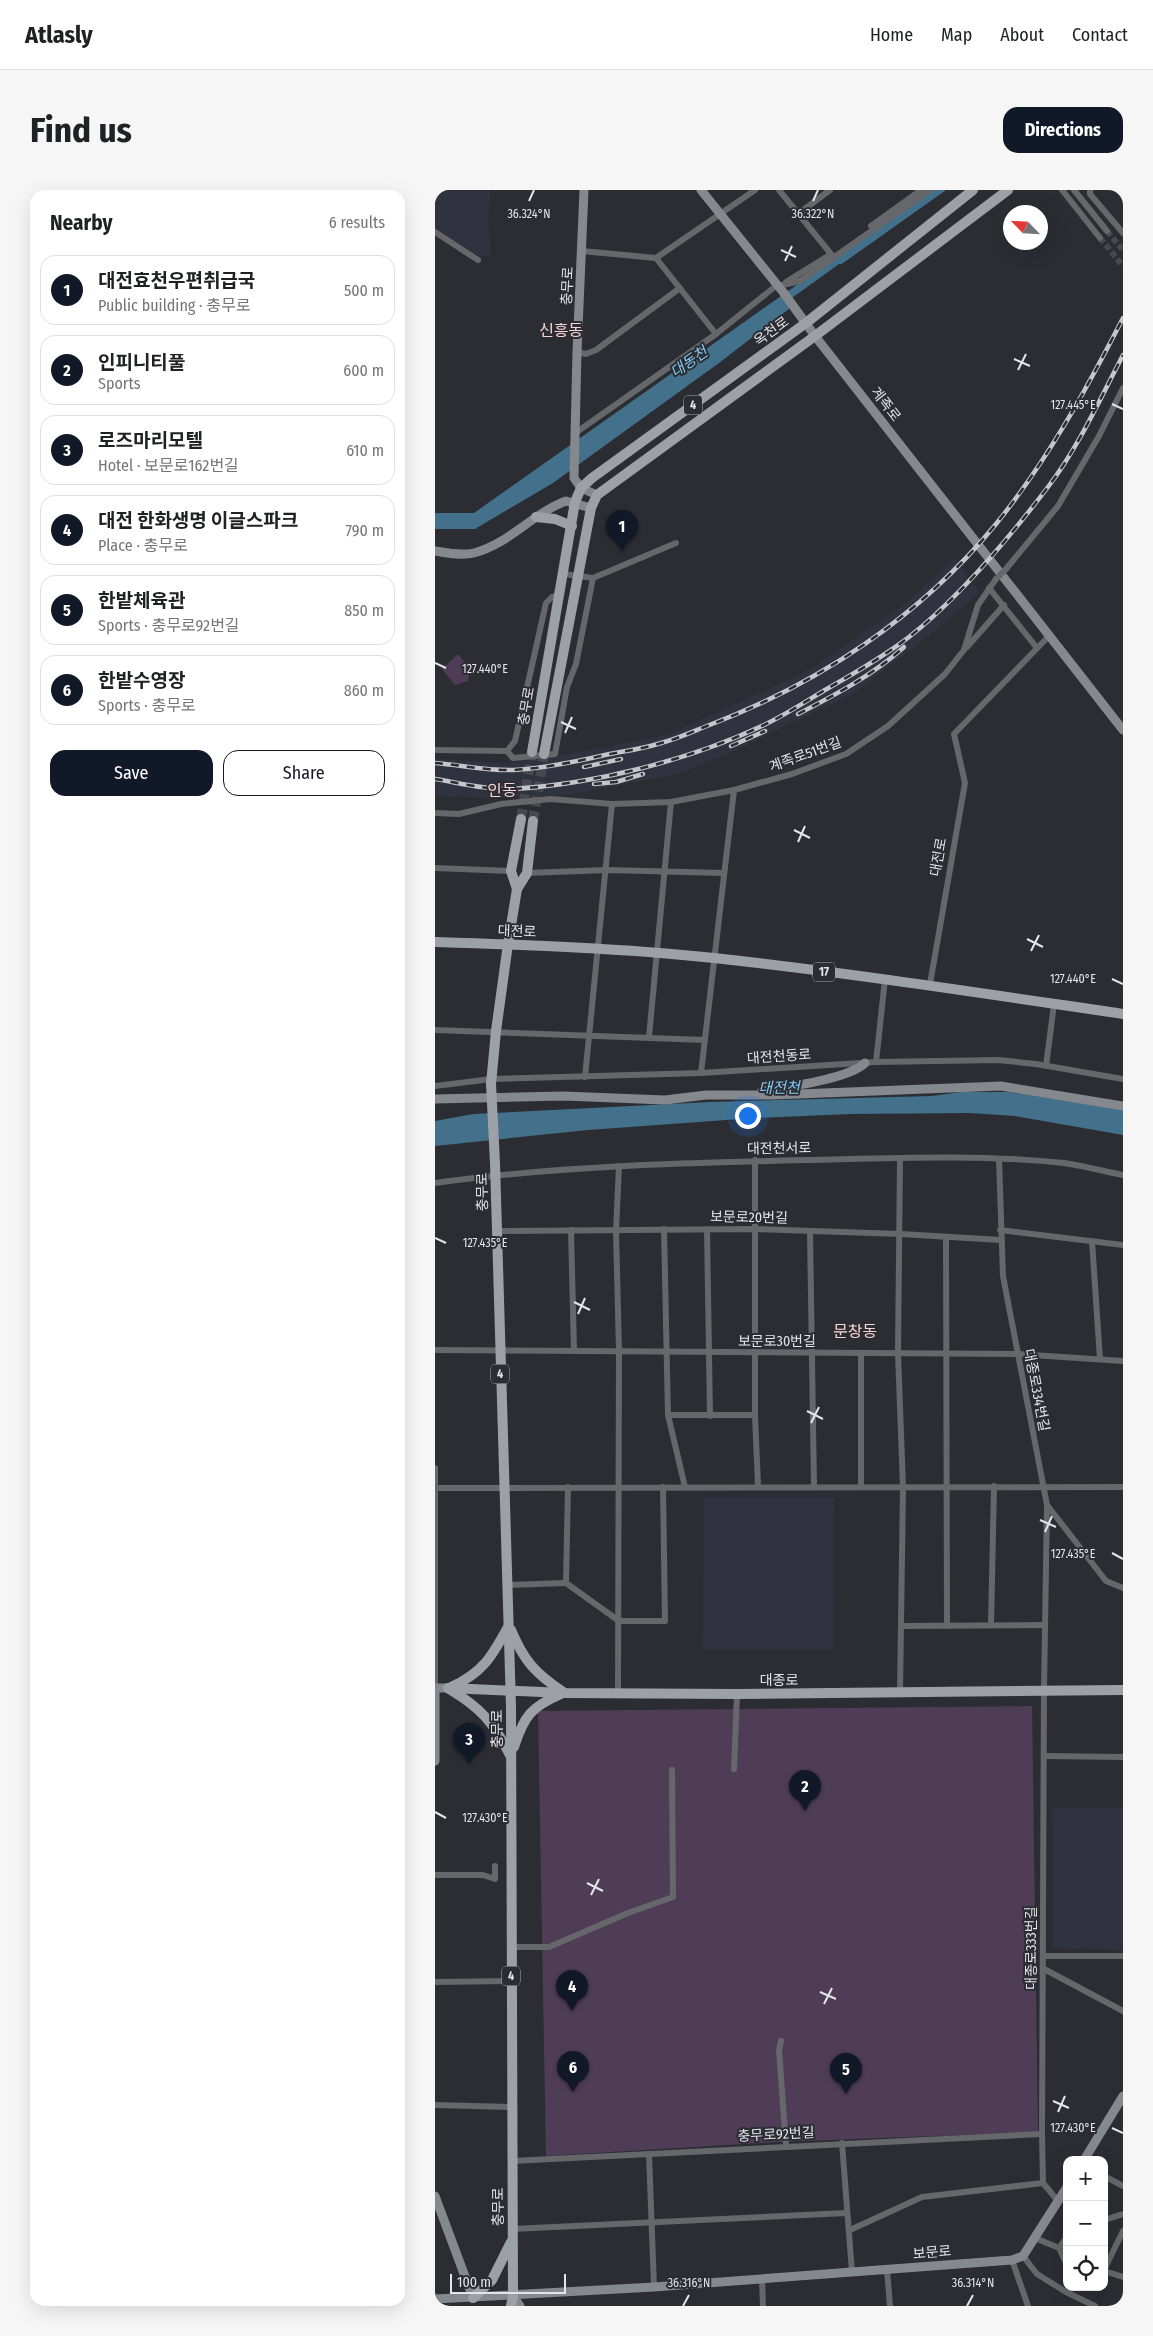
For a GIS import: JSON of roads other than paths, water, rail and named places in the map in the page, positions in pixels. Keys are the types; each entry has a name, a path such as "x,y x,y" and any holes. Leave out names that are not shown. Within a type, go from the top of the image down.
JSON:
{"main road":[{"name":"충무로","path":"532,752 561,595 575,502 581,488 576,483 574,473 574,434 584,190"},
{"name":"계족로","path":"701,190 720,216 780,288 815,336 1123,730"},
{"name":"옥천로","path":"581,488 592,478 805,323 973,190"},
{"path":"581,488 597,495 815,336 1008,190"},
{"name":"충무로","path":"544,754 591,508 597,495"},
{"path":"435,551 449,554 473,553 504,539 536,517 566,501 591,508"},
{"path":"536,517 555,519 572,526"},
{"name":"충무로","path":"517,889 511,871 521,819"},
{"name":"충무로","path":"512,2301 511,1689 491,1082 495,1031 508,944 517,889 527,873 533,821"},
{"name":"대전로","path":"435,942 598,948 714,958 930,984 1123,1014"},
{"path":"740,1096 811,1082 854,1071 865,1063"},
{"path":"435,1099 563,1096 665,1100 706,1095 740,1096 1001,1086 1123,1106"},
{"path":"448,1688 466,1680 480,1670 493,1654 509,1625"},
{"path":"509,1625 520,1652 530,1666 564,1693 538,1705 529,1712 522,1723 511,1758"},
{"path":"435,1688 435,1762"},
{"name":"대종로","path":"435,1688 511,1689 564,1693 737,1694 1123,1690"},
{"path":"448,1688 484,1714 501,1738 511,1758"},
{"path":"1086,2156 1123,2096"},
{"path":"1023,2256 1063,2193"},
{"path":"435,2196 473,2298 493,2280 512,2242"},
{"name":"보문로","path":"435,2300 473,2298 512,2301 654,2287 1012,2260 1023,2256"},
{"path":"512,2301 520,2306"}],"street":[{"path":"582,252 656,258 720,216 755,190"},
{"path":"779,190 831,254"},
{"path":"798,214 830,190"},
{"path":"574,434 921,190"},
{"path":"780,288 800,281 930,190"},
{"path":"1062,190 1100,238"},
{"path":"1073,190 1107,231"},
{"path":"1090,190 1090,194 1123,233"},
{"path":"435,232 478,260"},
{"path":"656,258 716,334"},
{"path":"577,352 587,354 596,350 680,288"},
{"name":"계족로51번길","path":"435,813 459,814 501,804 551,799 612,804 671,802 734,790 792,774 846,754 889,726 945,674 964,650 978,605 996,579 1058,506 1099,436 1123,388"},
{"path":"563,574 593,578 675,543"},
{"path":"435,750 507,751 513,758 555,754 567,687 576,664 593,578"},
{"path":"989,588 1037,648 1049,636"},
{"path":"507,751 515,740 546,603 552,597 561,595"},
{"path":"964,650 1004,605"},
{"name":"대전로","path":"930,984 965,784 954,734 1037,648"},
{"path":"701,1073 734,790"},
{"path":"649,1037 671,802"},
{"path":"585,1077 607,870 612,804"},
{"path":"435,868 511,871"},
{"path":"527,873 607,870 724,873"},
{"path":"876,1062 885,979"},
{"path":"1047,1066 1054,1004"},
{"path":"435,1030 705,1040"},
{"name":"대전천동로","path":"435,1086 876,1062 998,1060 1123,1079"},
{"path":"899,1693 903,1487 898,1353 901,1234 900,1158"},
{"name":"대전천서로","path":"435,1182 495,1174 619,1166 755,1160 900,1158 999,1159 1065,1164 1123,1175"},
{"name":"대종로334번길","path":"999,1159 1003,1276 1047,1505 1043,1690"},
{"path":"755,1160 755,1415 758,1486"},
{"path":"618,1693 619,1352 616,1230 619,1166"},
{"path":"665,1229 668,1415 685,1487"},
{"path":"707,1229 710,1416"},
{"name":"보문로20번길","path":"497,1232 755,1229 901,1234 1001,1240"},
{"path":"571,1230 574,1351"},
{"path":"1000,1230 1123,1245"},
{"path":"810,1231 814,1487"},
{"path":"946,1237 947,1626"},
{"path":"1092,1241 1100,1359"},
{"path":"435,1350 499,1351"},
{"name":"보문로30번길","path":"499,1351 756,1354 1017,1354 1123,1361"},
{"path":"861,1353 861,1487"},
{"path":"668,1415 755,1415"},
{"path":"435,1468 435,1688"},
{"path":"435,1488 758,1486 1123,1487"},
{"path":"991,1625 994,1486"},
{"path":"566,1583 568,1487"},
{"path":"508,1585 566,1583 619,1621 665,1621 663,1487"},
{"path":"1047,1505 1106,1580 1123,1588"},
{"path":"901,1626 1044,1625"},
{"name":"대종로333번길","path":"1043,1690 1043,2183"},
{"path":"734,1770 737,1694"},
{"path":"1044,1756 1123,1757"},
{"path":"511,1947 549,1947 628,1913 673,1897 672,1770"},
{"path":"435,1875 483,1875 495,1879 495,1866"},
{"path":"1044,1956 1123,1956"},
{"path":"1044,1969 1123,2011"},
{"path":"435,1982 511,1981"},
{"path":"781,2041 779,2050 786,2146"},
{"path":"435,2105 512,2107"},
{"name":"충무로92번길","path":"512,2161 1042,2134"},
{"path":"842,2143 850,2230 851,2272"},
{"path":"649,2154 654,2287"},
{"path":"1108,2178 1123,2186"},
{"path":"850,2230 922,2197 1043,2183 1058,2201"},
{"path":"512,2229 847,2213"},
{"path":"1108,2219 1123,2214"},
{"path":"1108,2263 1123,2231"},
{"path":"1035,2238 1059,2248 1063,2256"},
{"path":"1059,2248 1063,2242"},
{"path":"1023,2256 1037,2274 1066,2292 1095,2306"},
{"path":"1012,2260 1028,2306"},
{"path":"887,2270 891,2306"},
{"path":"1108,2272 1123,2277"},
{"path":"762,2279 763,2306"}],"water":[{"path":"931,190 942,190 789,300 789,309 719,363 553,483 475,529 435,529 435,513 474,513"},
{"name":"대전천","path":"961,1092 1009,1092 1123,1110 1123,1135 1015,1116 969,1113 851,1114 754,1118 588,1130 435,1146 435,1121 473,1114 710,1102 932,1096"}],"waterway":[{"name":"대동천","path":"841,263 944,190"}],"tunnel":[{"path":"1107,231 1123,250"},
{"path":"1100,238 1123,266"},
{"path":"521,819 532,752"},
{"path":"533,821 544,754"}],"railway":[{"path":"435,763 494,770 526,769 571,762 673,740 788,690 865,644 934,589 966,558 1015,500 1065,424 1123,318"},
{"path":"435,779 483,787 513,789 576,782 642,768 705,749 764,725 868,665 909,637 947,604 1017,526 1048,487 1069,456 1123,355"},
{"path":"798,714 840,692 867,675 904,647"},
{"path":"731,746 765,731"},
{"path":"584,767 621,759"},
{"path":"594,784 616,782 643,774"}],"place":[{"name":"대전효천우편취급국","path":"622,551"},
{"name":"로즈마리모텔","path":"469,1764"},
{"name":"인피니티풀","path":"805,1811"},
{"name":"대전 한화생명 이글스파크","path":"572,2011"},
{"name":"한밭수영장","path":"573,2092"},
{"name":"한밭체육관","path":"846,2094"}],"district":[{"name":"신흥동","path":"561,330"},
{"name":"인동","path":"502,790"},
{"name":"문창동","path":"855,1331"}]}
